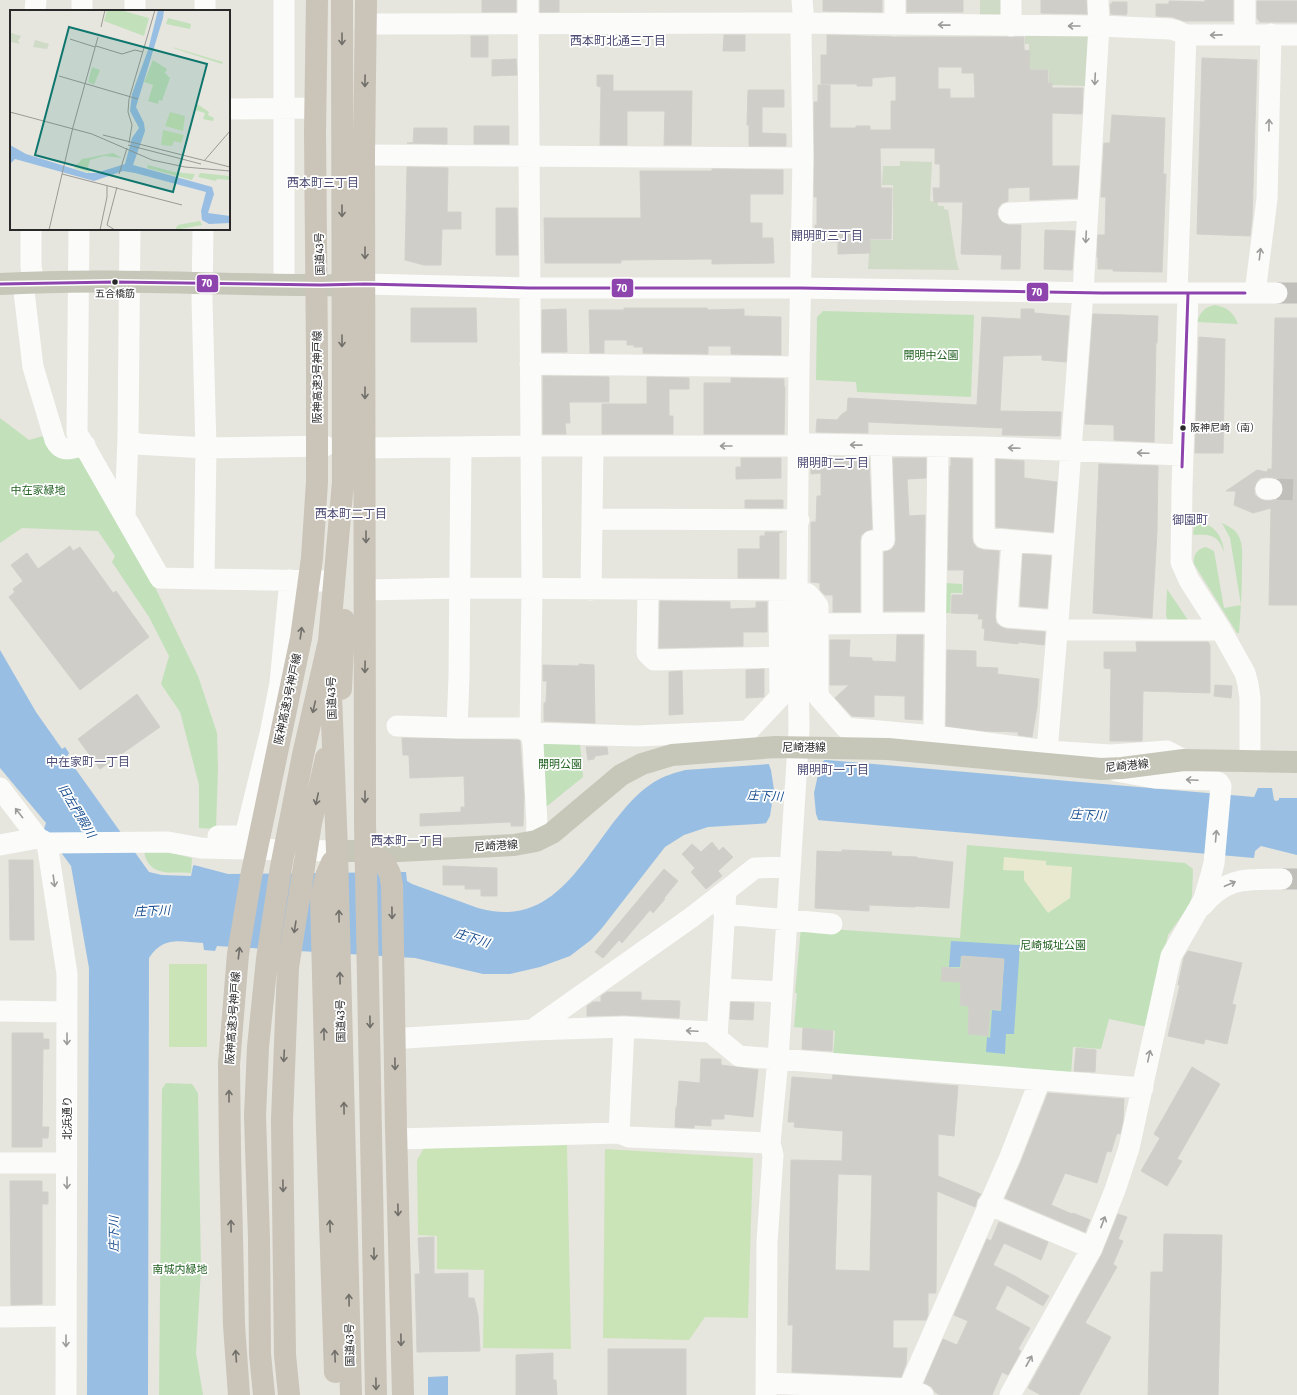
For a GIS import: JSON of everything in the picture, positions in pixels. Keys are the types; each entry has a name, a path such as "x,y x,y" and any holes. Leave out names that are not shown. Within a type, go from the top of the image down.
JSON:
{"highway":[{"name":"国道43号","path":"316,0 315,108 321,285 327,581 337,851 332,875 321,898 331,955 345,1147 351,1395"},
{"name":"阪神高速3号神戸線","path":"239,1395 234,1325 229,1064 238,954 248,892 301,638 312,558 317,474 315,133 316,0"},
{"path":"289,1395 285,1355 282,1120 288,967 312,823 341,688 346,595 342,482 342,0"},
{"path":"366,0 364,155 366,590 364,704 376,1395"},
{"path":"264,1395 260,1354 259,1239 255,1116 258,1047 267,959 281,867 303,755 329,641 342,482"},
{"path":"367,851 385,864 390,874 392,885 396,1139 403,1395"},
{"path":"331,955 329,1181 336,1395"},
{"path":"329,1181 397,1180"}],"main road":[{"path":"0,284 129,282 284,285 365,284"},
{"name":"尼崎港線","path":"337,851 514,845 536,841 552,833 621,775 642,764 672,755 775,747 798,752 888,749 1101,769 1122,768 1184,760 1297,762"}],"street":[{"path":"35,10 36,0"},
{"path":"284,0 284,285"},
{"path":"528,0 532,590 530,733 533,743 537,824 536,841"},
{"path":"802,0 804,23 801,33 803,158 799,366 799,520 795,590 798,752 778,1059 770,1143 773,1155 767,1242 766,1389 913,1393 988,1204 1010,1157 1040,1080"},
{"path":"895,0 895,25"},
{"path":"1010,26 1011,0"},
{"path":"1046,751 1058,626 1083,292 1098,26 1098,0"},
{"path":"1245,0 1245,34"},
{"path":"366,24 804,23 1098,26 1170,29 1178,30 1186,35 1297,35"},
{"path":"1255,293 1268,199 1270,34"},
{"path":"1186,35 1180,554 1181,562 1190,580 1240,664 1248,684 1250,698 1250,760"},
{"path":"230,109 315,108"},
{"path":"364,155 803,158"},
{"path":"1009,213 1087,210"},
{"path":"31,230 31,267 28,283 33,367 58,446 63,449 85,446"},
{"path":"79,230 77,433 160,578 204,580 327,581"},
{"path":"125,516 130,444 130,230"},
{"path":"203,230 202,284 206,448 204,580"},
{"path":"365,284 529,288 800,288 1277,293"},
{"path":"530,364 799,366"},
{"path":"130,444 206,448 325,446"},
{"path":"365,448 530,446 799,446 810,444 938,446 1182,455"},
{"path":"872,624 878,541 882,445"},
{"path":"934,736 938,446"},
{"path":"456,728 459,676 461,447"},
{"path":"591,590 593,447"},
{"path":"984,448 984,538 1063,545"},
{"path":"592,519 799,520"},
{"path":"1012,541 1007,617 1058,626 1221,630"},
{"path":"191,847 208,836 245,836 270,734 280,683 290,580"},
{"path":"366,590 460,588 532,590 795,590 808,594 818,606 818,696 846,728 934,736 1046,751 1111,755 1168,751 1184,760"},
{"path":"648,590 647,653 654,660 780,657"},
{"path":"397,726 521,728 530,733 637,736 748,731 780,697 779,604 782,597 795,590"},
{"path":"818,624 936,623"},
{"path":"637,736 642,764"},
{"path":"1010,1395 1092,1248 1115,1190 1129,1148 1171,956 1191,919 1204,899 1212,875 1220,784 1216,781 1155,778 1101,769"},
{"path":"0,788 46,841"},
{"path":"0,845 46,841 168,842 201,848 337,851"},
{"name":"北浜通り","path":"46,841 67,974 66,1395"},
{"path":"532,1030 692,917 755,868 790,867"},
{"path":"1191,919 1203,904 1219,889 1233,882 1253,879 1282,879"},
{"path":"717,1038 726,891"},
{"path":"724,914 832,924"},
{"path":"720,989 782,992"},
{"path":"0,1011 67,1012"},
{"path":"406,1038 532,1030 624,1027 710,1032 738,1056 1143,1088"},
{"path":"619,1133 624,1027"},
{"path":"396,1139 619,1133 629,1137 770,1143"},
{"path":"0,1163 58,1163"},
{"path":"988,1204 1092,1248"},
{"path":"0,1317 66,1316"}],"green space":[{"path":"1215,305 1223,307 1229,311 1234,316 1238,324 1197,322 1203,310"},
{"name":"開明中公園","path":"823,311 974,315 971,397 857,392 856,382 816,380 817,317"},
{"name":"中在家緑地","path":"0,418 29,440 43,436 60,458 81,453 153,583 198,676 217,733 218,768 216,829 199,828 199,785 180,712 161,684 169,656 149,617 112,562 115,556 98,531 22,528 0,543"},
{"path":"1198,523 1209,525 1217,532 1222,541 1224,552 1222,546 1213,537 1209,535 1194,535 1195,524"},
{"path":"1222,523 1235,531 1241,542 1241,605 1230,538"},
{"path":"1206,547 1214,551 1224,608 1241,605 1239,633 1237,633 1194,564 1194,558 1198,551"},
{"path":"945,583 962,584 962,593 951,593 950,613 943,613"},
{"path":"1167,589 1190,623 1172,622 1167,619"},
{"name":"開明公園","path":"546,741 580,743 583,777 541,811 539,750"},
{"name":"尼崎城址公園","path":"967,845 1185,863 1193,869 1192,896 1190,904 1168,935 1148,1027 1109,1019 1101,1049 1073,1047 1071,1074 833,1055 835,1031 794,1027 797,993 795,993 801,927 960,938"},
{"path":"144,850 159,850 192,858 191,873 168,872 155,869 146,859"},
{"path":"169,964 207,964 207,1047 169,1047"},
{"name":"南城内緑地","path":"166,1083 192,1084 198,1093 201,1270 196,1353 203,1395 159,1395 162,1089"},
{"path":"567,1145 571,1349 483,1348 484,1270 437,1269 437,1236 418,1235 417,1160 424,1148"},
{"path":"605,1149 753,1158 748,1318 705,1317 689,1340 603,1338"}],"sand":[{"path":"1004,857 1046,861 1046,865 1072,867 1070,898 1048,913 1024,880 1024,871 1003,870"}],"shaded area":[{"path":"980,0 1006,0 1006,14 980,17"},
{"path":"1025,32 1091,32 1088,86 1049,85 1049,70 1029,70 1029,44 1025,44"},
{"path":"900,161 932,162 930,201 938,202 938,206 944,206 944,209 948,210 959,270 868,269 870,240 893,240 893,185 882,185 883,166 900,166"}],"water":[{"path":"0,650 36,712 62,749 65,747 69,753 67,757 149,872 162,875 191,876 194,865 228,874 406,872 407,881 412,884 478,908 510,912 536,905 558,890 578,870 614,822 633,800 654,782 662,778 685,770 827,760 1254,797 1258,788 1272,788 1274,800 1276,801 1279,800 1279,798 1297,798 1297,855 1261,846 1255,851 1254,858 817,820 708,827 684,835 665,847 602,928 591,940 570,956 540,967 510,974 483,974 415,958 217,946 215,951 204,950 203,943 180,941 167,943 155,951 149,958 148,1395 87,1395 89,968 71,866 44,829 46,823 0,768"},
{"path":"951,941 1020,945 1014,1034 1006,1034 1005,1054 986,1052 987,1037 990,1038 992,1010 1001,1011 1004,959 961,956 960,967 949,967"},
{"path":"448,1376 448,1395 428,1395 428,1377"}],"pier":[{"path":"825,758 819,770 814,793 816,814 819,822 765,825 770,816 774,790 771,770 768,762"}],"building":[{"path":"482,0 516,0 516,12 482,12"},
{"path":"540,0 559,0 559,12 540,12"},
{"path":"823,0 882,0 882,12 823,11"},
{"path":"907,0 963,0 963,12 907,12"},
{"path":"1041,0 1086,0 1087,14 1041,13"},
{"path":"1205,0 1233,0 1233,21 1184,21 1173,17 1156,16 1156,4 1169,4 1169,1 1205,2"},
{"path":"1257,1 1297,1 1297,22 1260,22 1257,18"},
{"path":"1112,2 1127,2 1126,15 1111,14 1110,4 1112,4"},
{"path":"724,35 745,35 745,51 723,51"},
{"path":"827,35 895,37 1024,37 1024,50 1030,51 1029,70 1048,70 1048,83 1052,83 1052,88 1083,88 1082,114 1052,113 1052,166 1079,166 1077,198 1030,200 1030,187 1008,188 1008,201 1002,203 998,208 997,214 1003,223 1009,225 1021,225 1020,269 1001,269 1002,255 961,254 963,202 934,202 933,188 940,188 940,164 935,164 935,148 880,148 881,188 892,188 891,239 870,239 870,253 838,254 838,242 815,241 815,225 817,225 817,197 814,197 814,102 818,102 818,85 830,85 830,128 856,128 856,126 870,126 870,130 891,130 891,101 896,101 896,76 872,78 872,86 857,86 857,84 821,84 821,55 827,55","holes":["938,67 962,67 962,73 974,73 975,98 950,98 950,89 938,89"]},
{"path":"471,36 488,36 488,57 471,57"},
{"path":"1202,58 1257,60 1252,219 1250,236 1197,234"},
{"path":"516,59 517,75 492,76 492,60"},
{"path":"597,75 613,75 613,91 692,91 691,145 664,145 665,111 627,111 627,145 600,145 601,87 597,86"},
{"path":"748,90 784,90 784,107 762,107 762,133 786,134 786,146 749,146 749,125 747,125"},
{"path":"1112,115 1165,118 1163,174 1166,174 1162,272 1113,271 1113,269 1098,269 1098,235 1105,235 1106,197 1101,197 1104,143 1110,143"},
{"path":"474,126 509,126 509,144 474,144"},
{"path":"414,128 447,128 447,144 407,143 413,143"},
{"path":"407,167 448,168 447,212 461,212 461,229 442,229 441,265 424,265 405,260"},
{"path":"712,169 783,170 783,194 750,194 750,223 762,223 762,238 773,238 774,263 712,264 712,259 621,260 621,263 545,263 544,218 641,218 640,171 712,171"},
{"path":"496,208 517,208 518,255 496,255"},
{"path":"1045,230 1075,231 1072,270 1044,269"},
{"path":"411,308 476,308 477,342 411,342"},
{"path":"624,308 707,308 708,310 744,309 744,316 781,317 781,355 731,354 731,346 708,346 708,354 643,353 643,347 627,345 627,340 604,340 604,353 590,353 589,310 624,310"},
{"path":"566,309 567,352 542,352 542,310"},
{"path":"1021,309 1034,309 1034,313 1069,316 1066,362 1042,360 1042,355 1003,356 1000,411 1061,412 1060,436 1002,435 1003,428 868,422 868,433 816,432 817,419 837,420 847,411 848,398 977,405 982,317 1021,319"},
{"path":"1093,314 1158,316 1154,442 1114,440 1114,425 1085,424"},
{"path":"1275,318 1297,318 1297,605 1269,605 1271,508 1253,513 1234,505 1236,491 1226,491 1257,470 1267,472 1268,469 1272,469","holes":["1260,478 1278,478 1283,483 1284,489 1283,495 1278,500 1266,501 1255,495 1254,489"]},
{"path":"1199,337 1225,339 1223,453 1195,453"},
{"path":"543,376 609,377 609,402 569,402 570,423 565,423 566,434 543,434"},
{"path":"647,377 689,378 689,389 669,389 669,416 673,416 673,434 602,434 602,404 647,404"},
{"path":"731,378 784,379 784,434 704,434 704,383 731,383"},
{"path":"811,457 869,458 872,529 861,535 860,541 860,612 833,612 833,595 825,595 820,590 820,583 811,582 811,522 816,522 817,496 821,496 821,473 811,474"},
{"path":"741,458 781,458 781,478 736,479 736,467 741,467"},
{"path":"893,458 926,458 926,478 907,479 909,516 925,515 924,611 884,611 884,552 891,550 895,545 896,540"},
{"path":"951,458 972,459 973,543 977,548 983,550 999,551 995,616 996,623 1006,629 1045,632 1044,645 984,640 985,629 982,628 983,619 978,619 979,614 951,613 952,595 963,595 964,570 948,570"},
{"path":"996,459 1024,461 1024,478 1057,482 1053,532 996,527"},
{"path":"1099,464 1158,466 1157,532 1152,618 1093,613"},
{"path":"745,500 783,500 783,508 745,508"},
{"path":"765,532 779,532 779,578 738,578 738,549 760,549 760,536 765,536"},
{"path":"70,546 73,551 80,547 113,593 116,591 149,637 80,690 9,597 15,592 13,589 23,581 11,565 27,553 38,569"},
{"path":"1023,554 1051,556 1047,608 1020,606"},
{"path":"660,601 730,602 730,609 756,608 756,602 767,602 767,632 743,632 743,646 659,648"},
{"path":"897,635 923,635 922,720 905,719 905,696 874,695 874,717 852,716 835,698 849,685 830,685 830,640 850,640 849,657 872,658 872,661 896,662"},
{"path":"1136,642 1208,642 1210,645 1210,693 1143,691 1142,741 1110,741 1111,669 1104,668 1104,652 1137,652"},
{"path":"947,650 976,651 976,667 998,668 997,674 1039,679 1037,707 1032,737 1018,735 1018,732 985,731 946,726"},
{"path":"579,664 594,665 595,723 544,721 544,703 546,703 547,681 543,681 543,665 579,666"},
{"path":"764,669 764,697 746,698 746,670"},
{"path":"682,671 683,714 669,715 669,672"},
{"path":"1215,685 1232,686 1231,698 1214,696"},
{"path":"137,694 160,727 100,769 78,739"},
{"path":"402,738 520,741 524,796 523,826 511,826 511,822 420,826 420,814 461,812 461,807 465,807 464,776 410,778 409,755 403,755"},
{"path":"586,747 607,747 608,754 595,756 594,759 588,760"},
{"path":"712,842 719,851 723,847 733,857 718,871 722,876 706,889 691,872 695,868 682,854 692,844 701,852"},
{"path":"842,850 892,852 891,856 917,857 953,862 949,908 869,905 869,911 815,908 817,851 842,852"},
{"path":"9,860 33,860 34,940 10,940"},
{"path":"443,866 497,868 497,896 481,896 481,889 465,889 465,885 443,885"},
{"path":"664,869 678,881 664,898 665,899 653,913 650,910 622,943 619,940 603,958 595,952"},
{"path":"1188,951 1242,963 1232,1004 1236,1005 1227,1044 1205,1039 1204,1044 1168,1036 1180,985 1178,985 1184,957"},
{"path":"962,956 1004,959 1000,1010 990,1009 988,1036 968,1034 969,1006 960,1005 961,982 941,981 942,967 961,969"},
{"path":"607,992 641,992 641,1000 680,1001 679,1018 625,1015 587,1016 587,1006 593,1002 601,1002 601,996"},
{"path":"731,1002 754,1003 753,1020 730,1019"},
{"path":"803,1028 833,1031 832,1051 802,1049"},
{"path":"12,1033 43,1033 43,1039 49,1039 49,1049 43,1049 42,1127 49,1127 48,1138 42,1138 42,1147 12,1147"},
{"path":"1076,1048 1096,1050 1095,1072 1074,1071"},
{"path":"701,1059 721,1059 721,1065 758,1070 753,1117 724,1114 724,1119 711,1119 711,1126 694,1125 694,1128 675,1127 679,1081 700,1083"},
{"path":"1192,1067 1220,1084 1177,1159 1182,1161 1167,1186 1141,1171 1160,1138 1154,1134"},
{"path":"833,1075 958,1086 954,1136 938,1134 938,1176 981,1194 975,1207 937,1191 936,1293 928,1293 928,1315 926,1320 893,1320 893,1348 907,1348 906,1364 901,1377 792,1372 793,1325 788,1325 791,1160 842,1161 843,1131 794,1127 795,1122 788,1122 792,1077 832,1080","holes":["838,1174 872,1175 870,1271 835,1270"]},
{"path":"1048,1093 1124,1099 1123,1121 1120,1134 1117,1133 1111,1152 1107,1151 1097,1183 1065,1173 1051,1205 1090,1220 1085,1232 1005,1198"},
{"path":"10,1181 42,1181 42,1192 48,1192 48,1204 42,1204 42,1304 11,1305"},
{"path":"1118,1214 1127,1217 1118,1239 1123,1241 1113,1264 1117,1267 1085,1323 1111,1337 1079,1395 1041,1395 1028,1388 1102,1254"},
{"path":"999,1222 1048,1242 1041,1260 1004,1243 993,1265 1049,1296 1043,1306 1007,1285 995,1309 1030,1328 1018,1349 1021,1351 1008,1375 1002,1372 992,1395 940,1395 935,1392 932,1387 924,1383 943,1339 957,1345 968,1321 954,1315 987,1239 991,1241"},
{"path":"1164,1234 1222,1235 1218,1395 1148,1395 1151,1272 1163,1272"},
{"path":"434,1237 434,1274 468,1273 468,1298 474,1298 478,1315 480,1351 417,1352 415,1274 420,1274 418,1238"},
{"path":"608,1349 686,1349 686,1395 608,1395"},
{"path":"553,1353 553,1380 556,1380 557,1395 516,1395 516,1355"}],"tunnel":[{"path":"1277,293 1297,293"},
{"path":"1272,489 1297,490"},
{"path":"1282,879 1297,879"}],"transit line":[{"name":"70","path":"0,284 115,282 321,285 365,284 529,288 800,288 1102,293 1245,293"},
{"name":"70","path":"1182,467 1188,293"}],"place":[{"name":"五合橋筋","path":"115,282"},
{"name":"阪神尼崎（南）","path":"1183,428"}],"district":[{"name":"西本町北通三丁目","path":"618,41"},
{"name":"西本町三丁目","path":"323,183"},
{"name":"開明町三丁目","path":"827,236"},
{"name":"開明町二丁目","path":"833,463"},
{"name":"西本町二丁目","path":"351,514"},
{"name":"御園町","path":"1190,520"},
{"name":"中在家町一丁目","path":"88,762"},
{"name":"開明町一丁目","path":"833,770"},
{"name":"西本町一丁目","path":"407,841"}],"water label":[{"name":"庄下川","path":"765,796"},
{"name":"旧左門殿川","path":"77,811"},
{"name":"庄下川","path":"1088,815"},
{"name":"庄下川","path":"152,911"},
{"name":"庄下川","path":"472,938"},
{"name":"庄下川","path":"114,1234"}]}
